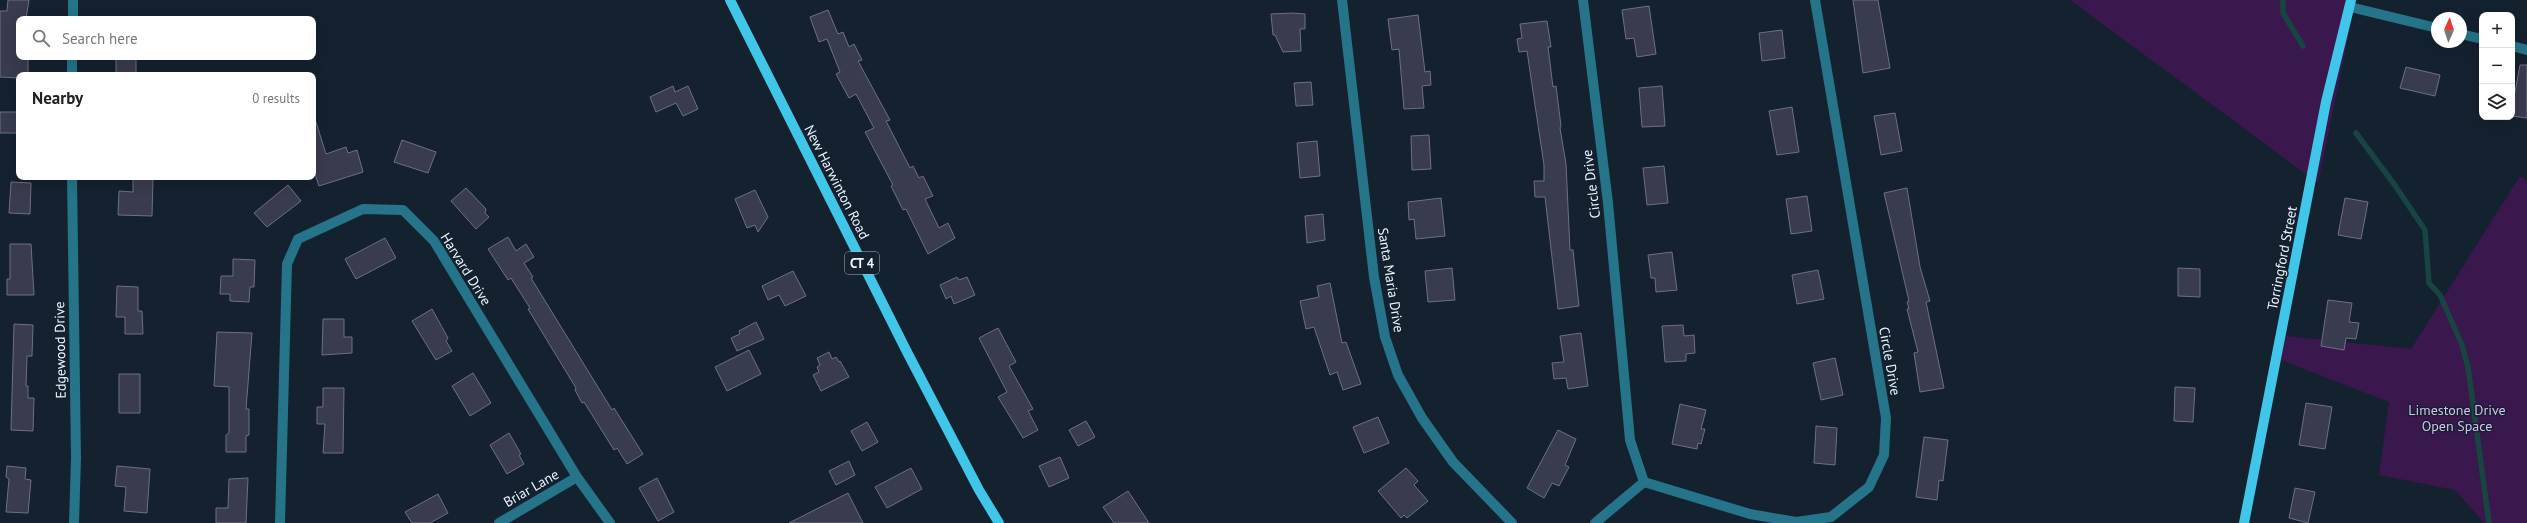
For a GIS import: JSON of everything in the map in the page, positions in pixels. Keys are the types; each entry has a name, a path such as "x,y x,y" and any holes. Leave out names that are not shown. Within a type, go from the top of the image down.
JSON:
{"main road":[{"name":"New Harwinton Road","path":"730,0 907,352 978,490 999,523"},
{"name":"Torringford Street","path":"2244,523 2326,102 2350,4"}],"street":[{"path":"73,0 73,16"},
{"name":"Santa Maria Drive","path":"1342,0 1374,277 1385,336 1398,375 1422,418 1453,462 1512,523"},
{"name":"Circle Drive","path":"1583,0 1608,203 1630,440 1644,482 1750,514 1796,522 1831,517 1869,487 1884,455 1886,418 1815,0"},
{"path":"2350,4 2431,26"},
{"path":"2467,35 2479,38"},
{"path":"2515,47 2527,50"},
{"path":"72,60 72,72"},
{"name":"Edgewood Drive","path":"72,180 76,458 74,523"},
{"name":"Harvard Drive","path":"280,523 287,264 298,239 363,209 403,210 434,241 577,477 610,523"},
{"name":"Briar Lane","path":"498,523 577,477"},
{"path":"1596,523 1644,482"}],"green space":[{"path":"2070,0 2356,0 2318,183"},
{"name":"Limestone Drive Open Space","path":"2520,176 2527,181 2527,523 2484,523 2455,490 2379,475 2389,402 2281,360 2286,336 2411,349"}],"building":[{"path":"8,0 29,0 26,16 16,16 16,60 28,60 28,72 16,72 16,78 0,77 0,11 7,11"},
{"path":"1853,0 1878,0 1890,68 1863,73"},
{"path":"1649,6 1656,54 1637,57 1634,38 1626,39 1622,10"},
{"path":"828,10 838,34 843,32 849,47 854,44 862,60 858,61 890,120 886,121 910,168 913,166 919,178 923,176 933,196 925,199 939,228 948,223 955,238 928,254 906,209 903,210 891,186 893,185 865,132 874,128 856,94 849,98 836,74 840,72 827,39 819,42 810,17"},
{"path":"1271,14 1305,14 1305,29 1300,29 1301,51 1283,52 1275,35 1273,35"},
{"path":"1418,15 1425,72 1430,71 1431,85 1422,86 1424,108 1404,109 1399,49 1392,50 1388,19"},
{"path":"1547,21 1551,47 1548,47 1553,87 1556,86 1560,128 1566,164 1570,250 1573,250 1579,306 1558,309 1545,197 1535,197 1534,181 1544,181 1544,165 1527,51 1519,52 1517,39 1522,38 1520,24"},
{"path":"1782,30 1785,58 1762,61 1759,33"},
{"path":"116,60 136,60 136,72 116,72"},
{"path":"2520,65 2527,65 2527,118 2515,116 2515,92"},
{"path":"2406,67 2440,75 2435,96 2400,88"},
{"path":"1311,82 1313,105 1296,106 1294,83"},
{"path":"673,86 675,92 688,86 698,109 683,116 676,103 656,112 650,97"},
{"path":"1662,86 1665,126 1642,127 1639,88"},
{"path":"1792,107 1799,152 1777,155 1769,111"},
{"path":"0,112 16,112 16,133 0,133"},
{"path":"1895,113 1902,151 1881,155 1874,116"},
{"path":"316,122 326,154 346,147 348,153 357,150 363,172 319,186 316,177"},
{"path":"1429,135 1431,169 1412,170 1411,136"},
{"path":"402,140 436,152 428,173 394,162"},
{"path":"1317,141 1320,176 1300,178 1297,143"},
{"path":"1664,166 1668,203 1647,205 1643,168"},
{"path":"133,180 153,180 152,216 118,215 119,191 133,192"},
{"path":"11,182 31,183 30,214 9,213"},
{"path":"288,185 301,201 267,227 254,213"},
{"path":"466,188 486,209 485,213 489,217 476,229 451,201"},
{"path":"1907,188 1920,267 1930,301 1926,302 1944,388 1920,392 1914,353 1918,352 1907,309 1909,309 1907,302 1909,301 1884,193"},
{"path":"755,190 768,217 758,232 755,225 747,228 735,199"},
{"path":"1807,196 1812,231 1791,234 1786,199"},
{"path":"1441,198 1445,236 1416,239 1414,219 1409,220 1408,202"},
{"path":"2345,198 2368,202 2361,239 2338,235"},
{"path":"1323,214 1325,240 1307,243 1305,216"},
{"path":"508,237 516,251 526,244 534,257 524,263 533,277 531,278 612,410 614,408 643,454 627,464 617,448 614,450 584,402 582,403 575,390 576,388 528,309 530,308 511,278 508,280 488,249"},
{"path":"385,238 396,258 356,279 345,259"},
{"path":"10,244 31,244 34,295 7,295 7,279 10,279"},
{"path":"1672,252 1677,290 1656,292 1655,278 1651,278 1648,255"},
{"path":"233,259 255,260 254,287 250,287 249,302 230,301 230,294 220,294 221,276 233,276"},
{"path":"1452,268 1455,300 1428,302 1425,271"},
{"path":"2178,268 2200,269 2200,297 2178,296"},
{"path":"1818,270 1824,299 1797,304 1792,275"},
{"path":"793,271 806,296 785,306 779,295 768,300 762,286"},
{"path":"957,277 959,280 967,277 975,295 954,304 951,296 946,299 940,285"},
{"path":"1330,283 1342,343 1346,342 1361,384 1343,390 1337,372 1330,375 1314,327 1306,329 1300,301 1319,297 1317,286"},
{"path":"117,286 138,287 138,311 142,311 143,334 125,334 125,317 116,317"},
{"path":"2328,300 2352,303 2349,322 2359,323 2356,339 2346,338 2344,350 2321,346"},
{"path":"432,309 448,338 446,341 452,351 436,360 412,321"},
{"path":"323,319 344,319 344,337 352,337 352,353 322,355"},
{"path":"756,322 764,339 737,351 731,338 740,334 739,331"},
{"path":"14,324 33,325 32,356 27,356 26,386 28,386 28,398 34,398 33,431 11,430"},
{"path":"1683,325 1684,336 1694,335 1695,353 1686,354 1686,361 1665,362 1662,326"},
{"path":"998,328 1016,362 1009,366 1033,409 1028,411 1038,430 1023,438 998,397 1007,392 979,338"},
{"path":"217,332 252,333 246,409 249,409 249,435 246,436 246,452 226,452 226,435 229,433 229,387 214,386"},
{"path":"1581,333 1588,386 1568,389 1566,378 1554,379 1552,363 1564,362 1560,336"},
{"path":"749,350 761,374 727,391 715,367"},
{"path":"829,352 832,359 836,357 839,362 840,361 849,377 821,391 813,375 819,372 817,367 820,365 817,358"},
{"path":"1835,358 1843,395 1821,400 1813,363"},
{"path":"473,373 491,403 470,416 452,386"},
{"path":"119,374 140,374 140,413 119,413"},
{"path":"2175,387 2195,388 2193,422 2174,421"},
{"path":"323,388 344,388 343,453 323,453 325,424 317,424 317,407 323,407"},
{"path":"2306,403 2332,407 2325,449 2299,445"},
{"path":"1680,404 1706,410 1701,429 1705,429 1701,444 1698,443 1697,449 1672,444"},
{"path":"1378,417 1389,443 1364,453 1353,427"},
{"path":"1086,421 1095,437 1078,446 1069,430"},
{"path":"867,422 878,442 862,451 851,431"},
{"path":"1816,426 1837,428 1835,465 1814,463"},
{"path":"1558,430 1576,439 1565,465 1569,467 1559,486 1552,483 1544,498 1527,488"},
{"path":"509,433 521,454 519,455 524,464 507,474 490,445"},
{"path":"1924,437 1948,440 1943,481 1939,480 1937,500 1916,497"},
{"path":"1060,457 1069,478 1049,487 1039,466"},
{"path":"849,461 855,475 836,485 829,471"},
{"path":"7,466 26,468 25,479 31,480 28,513 6,512 9,479 6,477"},
{"path":"117,466 150,469 147,513 124,511 126,487 115,486"},
{"path":"911,468 922,489 887,508 875,487"},
{"path":"1406,468 1418,481 1414,485 1428,501 1407,518 1404,515 1401,518 1378,491"},
{"path":"248,478 246,523 216,523 216,508 228,508 229,479"},
{"path":"657,478 674,512 658,521 639,488"},
{"path":"2295,488 2315,492 2308,523 2289,518"},
{"path":"1128,491 1149,523 1114,523 1103,507"},
{"path":"848,493 863,523 789,523"},
{"path":"438,494 448,513 430,523 412,523 405,512"}],"waterway":[{"path":"2283,0 2283,13 2303,46"},
{"path":"2356,133 2394,184 2425,230 2429,283 2440,295 2462,345 2468,367 2489,523"}]}
